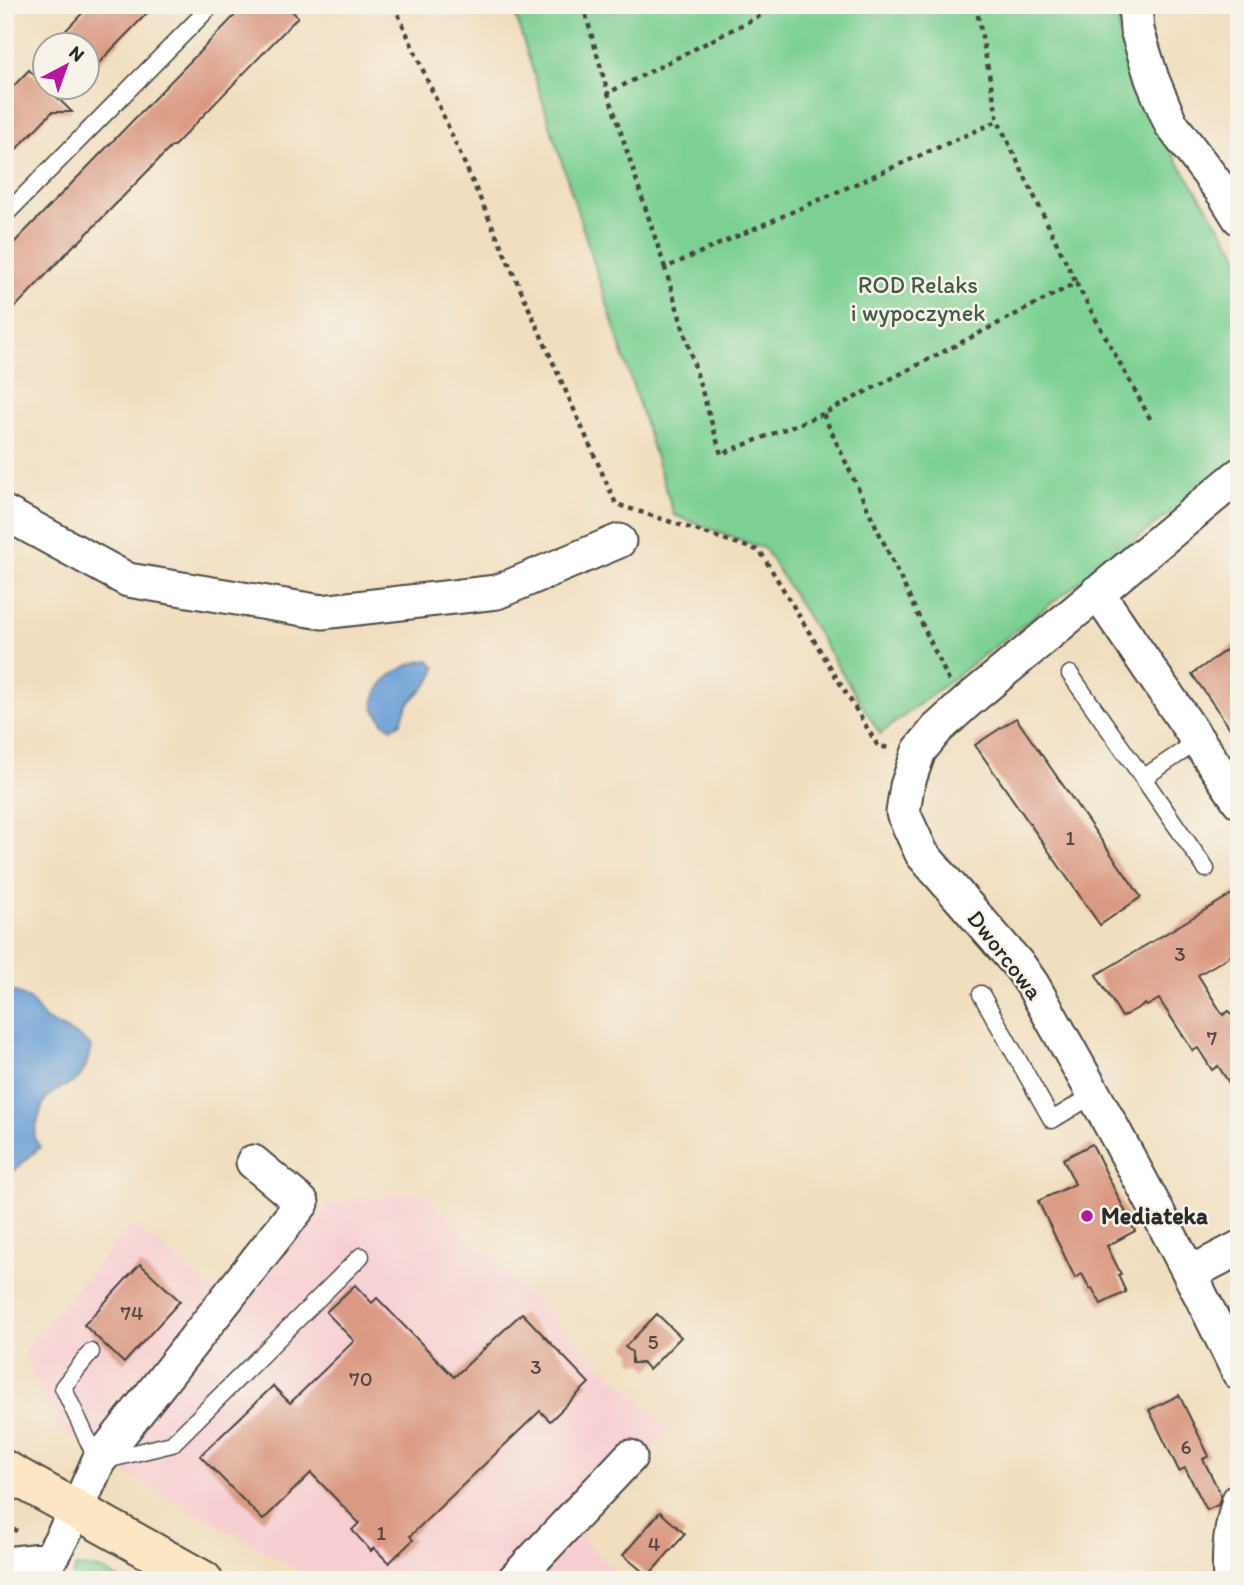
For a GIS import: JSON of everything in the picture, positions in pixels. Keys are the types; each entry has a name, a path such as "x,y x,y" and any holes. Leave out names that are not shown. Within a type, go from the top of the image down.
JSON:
{"main road":[{"path":"5,1470 203,1580"}],"street":[{"path":"1135,5 1137,30 1152,79 1171,124 1239,218"},
{"name":"Dworcowa","path":"1239,475 937,729 919,751 907,786 903,813 922,854 1021,968 1095,1094 1191,1273 1239,1373"},
{"path":"5,513 128,580 323,612 497,592 619,541"},
{"path":"1097,592 1239,801"},
{"path":"5,1564 51,1564 78,1510 97,1462 302,1203 253,1162"},
{"path":"1191,1273 1239,1248"},
{"path":"514,1580 630,1457"},
{"path":"1230,1580 1228,1558 1231,1530 1239,1500"}],"lane":[{"path":"5,215 212,5"},
{"path":"1070,674 1206,870"},
{"path":"1143,778 1198,741"},
{"path":"981,993 1052,1120 1095,1094"},
{"path":"92,1352 63,1387 97,1462 172,1444 361,1256"}],"path":[{"path":"394,5 616,503 760,551 878,747 919,751"},
{"path":"583,5 721,454 823,414 1076,283"},
{"path":"608,93 781,5"},
{"path":"976,5 998,121 1076,283 1152,422"},
{"path":"665,268 998,121"},
{"path":"823,414 961,707"}],"shaded area":[{"path":"421,1192 669,1430 576,1533 625,1580 315,1580 110,1464 59,1429 23,1352 133,1224 236,1310 328,1204"}],"green space":[{"name":"ROD Relaks i wypoczynek","path":"512,5 1121,5 1119,31 1157,130 1239,256 1239,453 1233,465 880,734 765,549 674,515"},
{"path":"76,1567 100,1569 120,1580 73,1580"}],"water":[{"path":"430,660 436,668 431,680 407,706 401,723 392,728 383,722 374,708 379,689 397,671"},
{"path":"15,992 30,1000 46,1020 80,1037 91,1047 81,1075 74,1082 49,1095 43,1104 34,1138 40,1147 5,1179 5,994"}],"building":[{"path":"90,5 155,5 102,60 102,32 64,32"},
{"path":"245,5 286,5 298,17 5,318 5,252"},
{"path":"29,70 32,73 32,102 62,102 72,112 52,112 5,161 5,95"},
{"path":"1239,641 1239,741 1192,674"},
{"path":"1016,718 1141,897 1100,925 975,745"},
{"path":"1239,890 1239,951 1198,975 1223,1015 1229,1011 1239,1026 1239,1098 1218,1066 1212,1070 1198,1048 1193,1051 1159,999 1122,1017 1096,975"},
{"name":"Mediateka","path":"1092,1144 1135,1231 1107,1246 1121,1274 1118,1275 1126,1292 1101,1304 1082,1274 1075,1278 1038,1201 1075,1184 1063,1159"},
{"path":"140,1264 180,1301 124,1363 84,1325"},
{"path":"355,1285 372,1303 377,1298 454,1377 522,1313 589,1383 550,1421 540,1411 410,1536 413,1540 389,1563 374,1548 371,1551 352,1530 359,1523 311,1473 263,1520 200,1456 273,1386 290,1403 354,1341 326,1312"},
{"path":"657,1314 681,1337 649,1370 643,1363 632,1363 632,1352 625,1347"},
{"path":"1179,1395 1209,1456 1203,1459 1221,1495 1218,1505 1207,1510 1185,1468 1179,1471 1149,1410"},
{"path":"660,1512 685,1534 648,1576 623,1555"}],"place":[{"name":"Mediateka","path":"1087,1216"}]}
